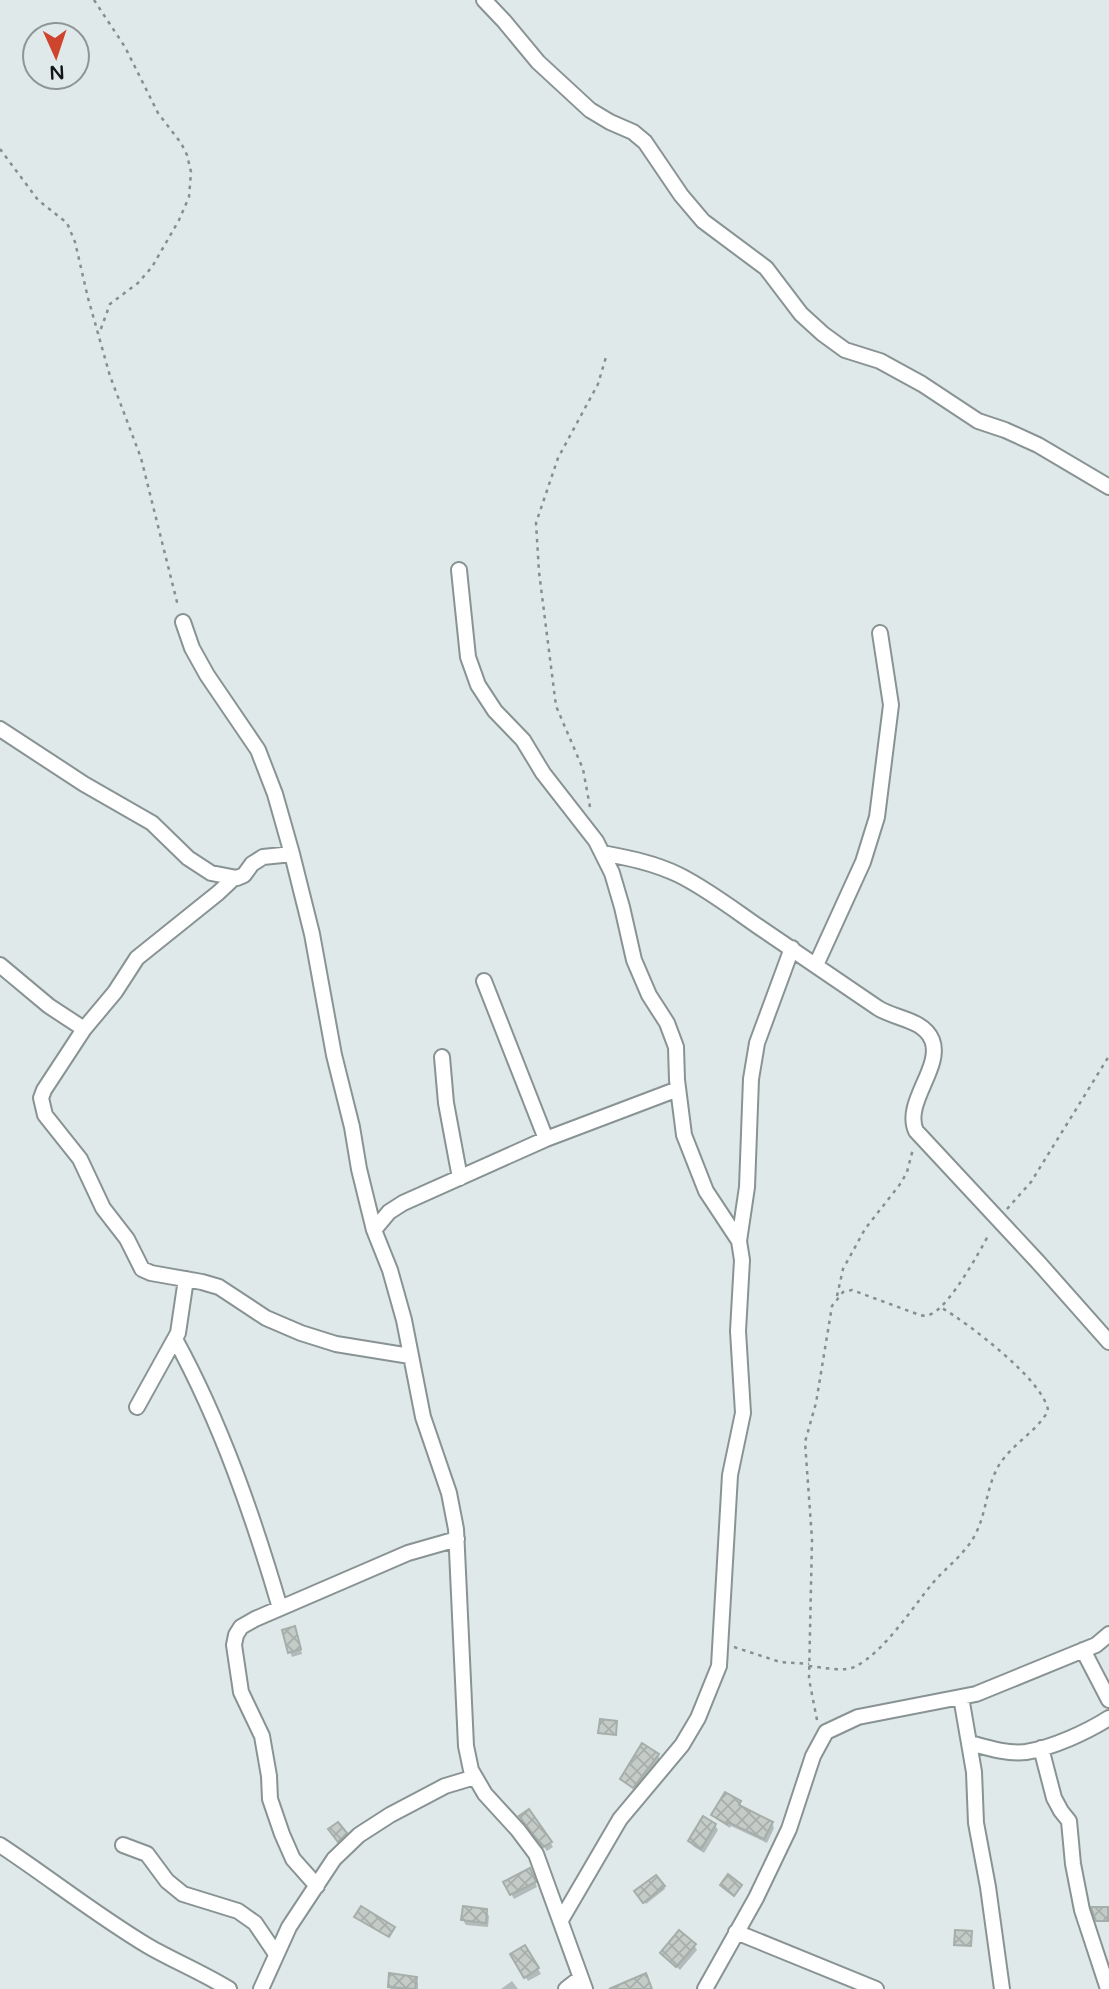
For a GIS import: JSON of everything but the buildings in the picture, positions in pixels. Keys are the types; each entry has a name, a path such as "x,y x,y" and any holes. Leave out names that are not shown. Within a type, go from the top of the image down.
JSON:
{"street":[{"path":"484,0 538,62 590,110 633,132 646,142 681,195 703,222 766,268 801,314 823,334 845,350 880,361 922,384 978,421 1038,445 1109,487"},
{"path":"459,570 468,657 478,685 495,712 523,740 543,773 591,835 612,873 638,971 667,1023 676,1047 684,1135 706,1191 739,1241"},
{"path":"183,622 192,648 207,675 258,750 275,793 312,934 334,1055 374,1230 390,1270 404,1320 424,1417 449,1493 457,1539 466,1746 475,1777 485,1794 519,1830 536,1854 583,1984 566,1989"},
{"path":"816,965 863,862 877,817 891,705 880,633"},
{"path":"0,729 84,784 152,823 188,858 211,873 234,878"},
{"path":"602,853 650,862 682,877 890,1015 915,1023 931,1038 933,1052 929,1070 914,1111 913,1125 916,1131 1109,1342"},
{"path":"292,854 263,857 252,864 244,875 234,878 136,958 115,992 83,1028 44,1090 41,1104 45,1115 80,1159 103,1208 127,1239 142,1269 219,1287 266,1318 301,1333 336,1344 410,1356"},
{"path":"561,1920 620,1819 682,1745 698,1718 719,1666 730,1475 743,1413 738,1331 742,1260 739,1241 747,1187 751,1079 757,1043 792,948"},
{"path":"0,965 49,1006 83,1028"},
{"path":"484,981 546,1139"},
{"path":"442,1057 446,1103 460,1178"},
{"path":"374,1230 389,1212 404,1203 546,1139 678,1089"},
{"path":"137,1407 178,1333 186,1279"},
{"path":"175,1339 216,1425 244,1494 280,1608"},
{"path":"317,1886 293,1859 275,1814 262,1736 241,1692 234,1646 236,1635 241,1627 280,1608 408,1553 457,1539"},
{"path":"705,1989 789,1829 813,1756 823,1737 839,1724 858,1717 976,1694 1096,1645 1109,1634"},
{"path":"1083,1650 1109,1700"},
{"path":"961,1697 974,1772 976,1823 1002,1989"},
{"path":"970,1743 994,1750 1024,1752 1090,1729 1109,1718"},
{"path":"1041,1748 1054,1798 1069,1821 1073,1864 1082,1910 1108,1989"},
{"path":"261,1989 289,1927 334,1859 359,1835 418,1799 445,1786 475,1777"},
{"path":"0,1845 84,1905 148,1946 229,1989"},
{"path":"123,1845 146,1854 167,1881 183,1894 238,1911 255,1923 276,1954"},
{"path":"736,1932 876,1989"}],"path":[{"path":"94,0 125,47 158,113 181,143 191,172 189,198 179,220 152,267 138,283 110,304 99,334"},
{"path":"0,149 38,200 67,223 75,242 110,376 141,458 183,622"},
{"path":"591,835 590,798 583,769 556,706 536,523 558,458 592,396 606,357"},
{"path":"836,1298 843,1292 852,1290 926,1316 942,1307 997,1219 1031,1182 1109,1056"},
{"path":"823,1737 816,1718 809,1665 811,1516 805,1442 816,1403 832,1306 843,1269 865,1229 878,1215 907,1172 916,1131"},
{"path":"722,1642 780,1661 848,1669 859,1665 891,1634 970,1542 977,1530 988,1487 998,1467 1007,1454 1047,1414 1047,1401 986,1338 942,1307"}]}
